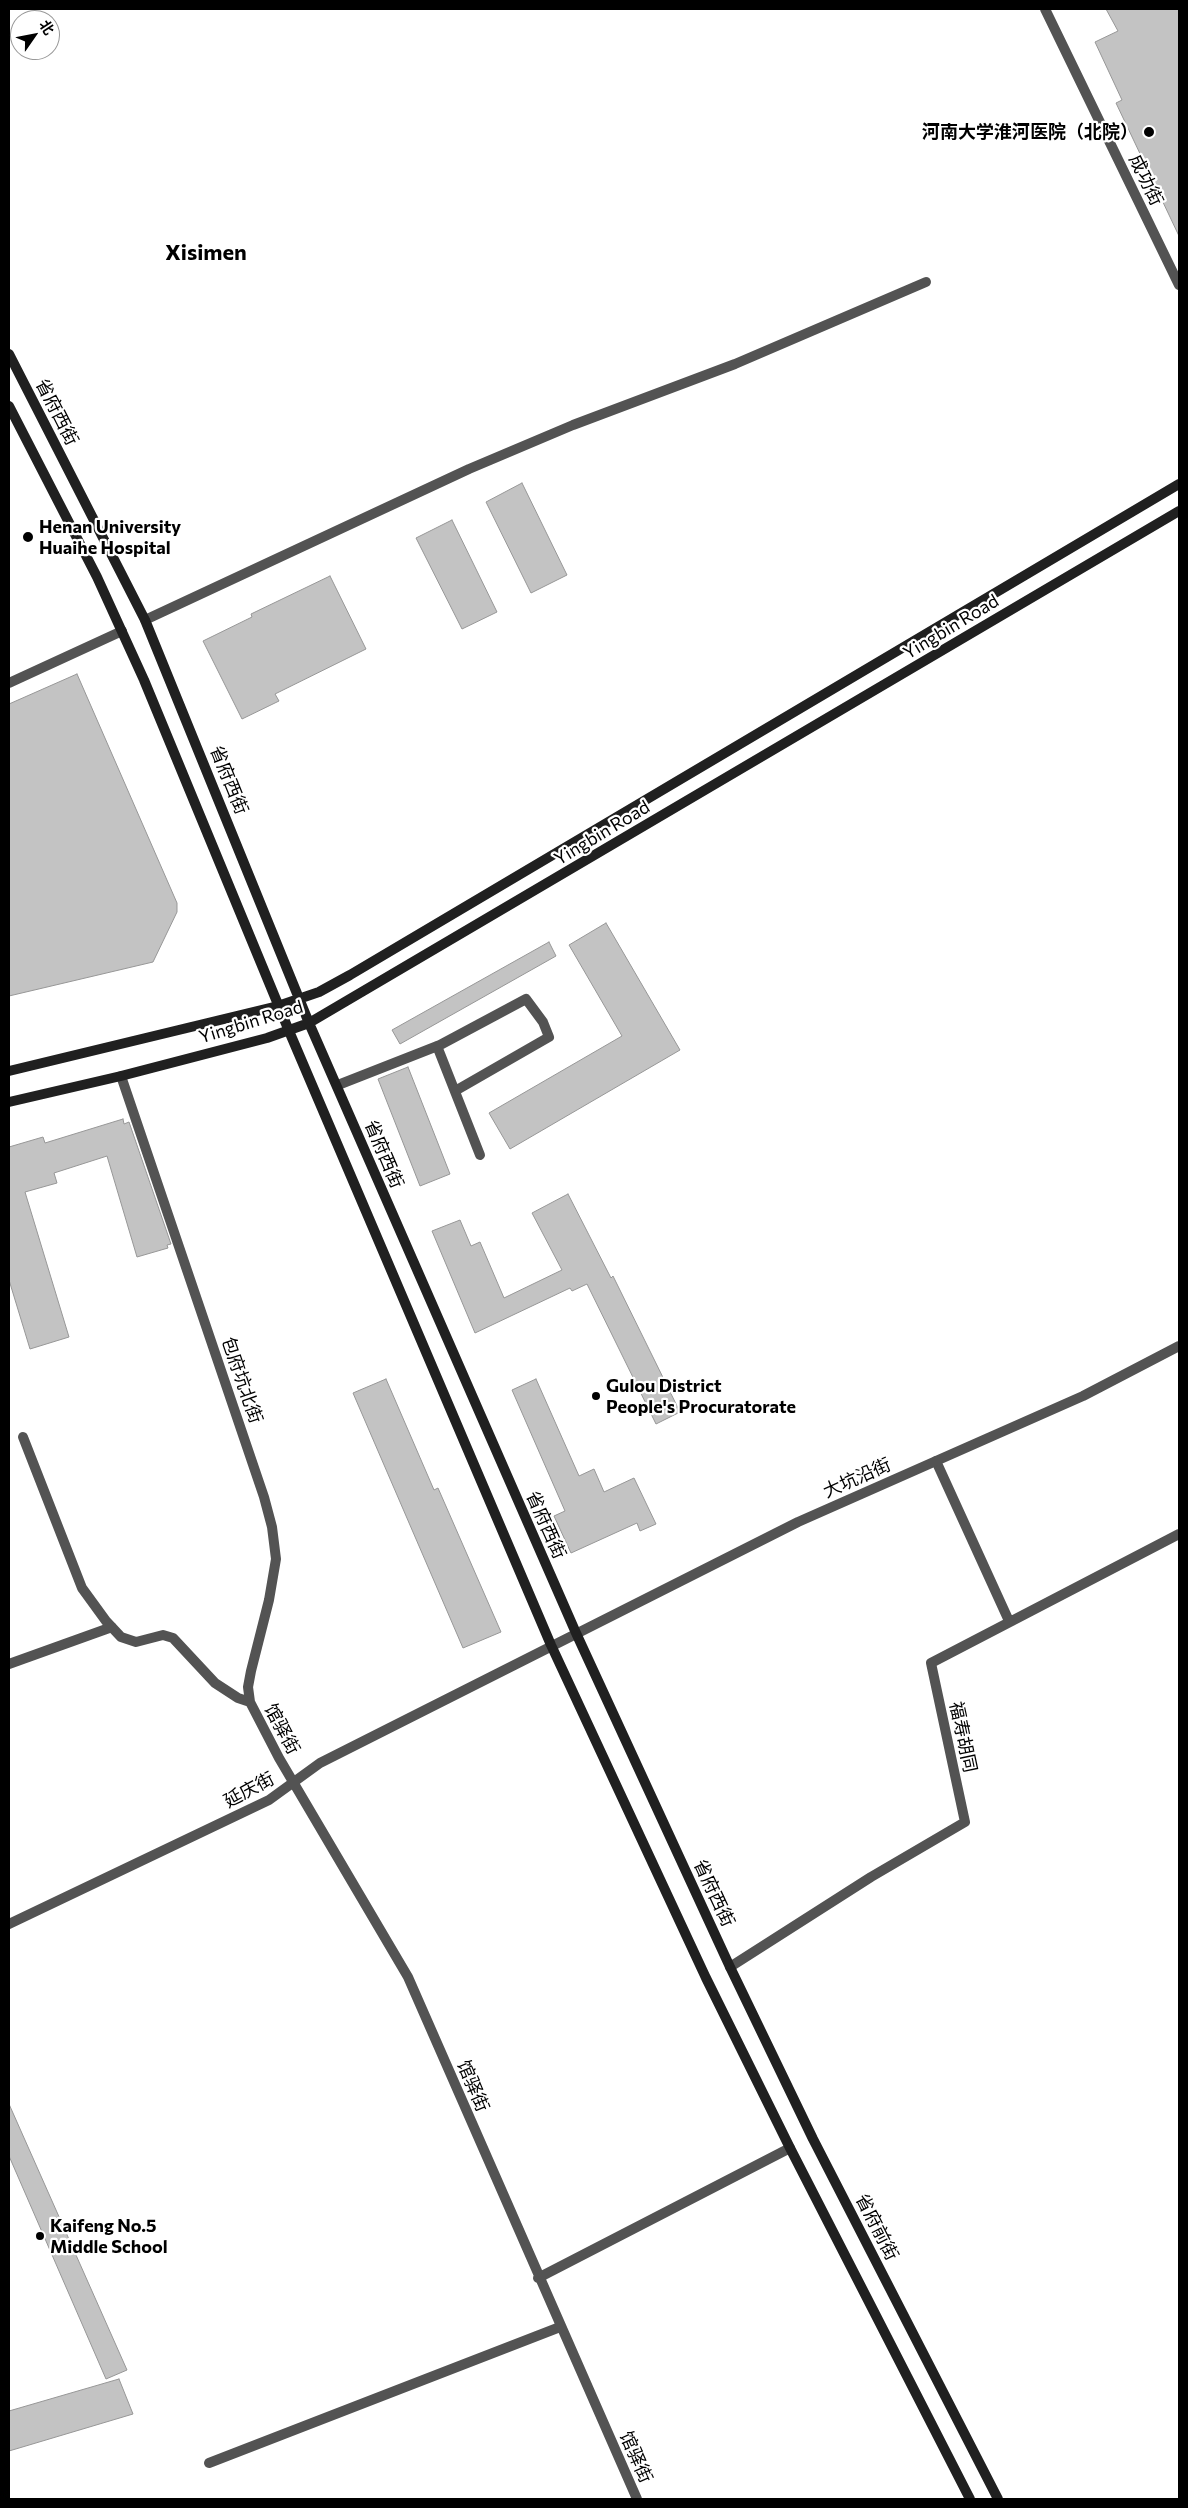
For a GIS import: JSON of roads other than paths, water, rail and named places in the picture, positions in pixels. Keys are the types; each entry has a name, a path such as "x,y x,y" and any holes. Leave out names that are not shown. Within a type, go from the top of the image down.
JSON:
{"street":[{"name":"成功街","path":"1045,9 1179,285"},
{"path":"145,620 469,469 573,424 735,364 926,282"},
{"name":"省府西街","path":"9,354 145,620 309,1023 338,1085 576,1632 730,1967"},
{"path":"9,406 71,526 122,631 288,1031 551,1645 706,1978 790,2148 970,2499"},
{"name":"Yingbin Road","path":"9,1071 301,1000 350,975 1179,484"},
{"name":"Yingbin Road","path":"9,1102 121,1076 288,1031 309,1023 1179,512"},
{"path":"9,683 122,631"},
{"path":"338,1085 437,1046 526,999 542,1022 549,1037 455,1091"},
{"path":"437,1046 480,1154"},
{"name":"包府坑北街","path":"121,1076 261,1487 272,1527 276,1559 269,1600 250,1671 248,1687 250,1702"},
{"name":"大坑沿街","path":"551,1645 798,1522 1083,1396 1179,1346"},
{"path":"23,1437 82,1588 112,1627 121,1636 136,1642 163,1635 173,1638 215,1683 238,1698 250,1702"},
{"path":"936,1461 1009,1621"},
{"name":"福寿胡同","path":"730,1967 871,1877 965,1822 931,1663 1179,1534"},
{"path":"9,1664 112,1627"},
{"name":"延庆街","path":"9,1924 269,1800 320,1763 551,1645"},
{"name":"馆驿街","path":"250,1702 293,1783 408,1977 538,2278 637,2499"},
{"name":"省府前街","path":"730,1967 813,2139 998,2499"},
{"path":"538,2278 790,2148"},
{"path":"209,2463 560,2327"}],"place":[{"name":"河南大学淮河医院（北院）","path":"1149,132"},
{"name":"Henan University Huaihe Hospital","path":"28,537"},
{"name":"Gulou District People's Procuratorate","path":"596,1396"},
{"name":"Kaifeng No.5 Middle School","path":"40,2236"}],"district":[{"name":"Xisimen","path":"206,253"}]}
